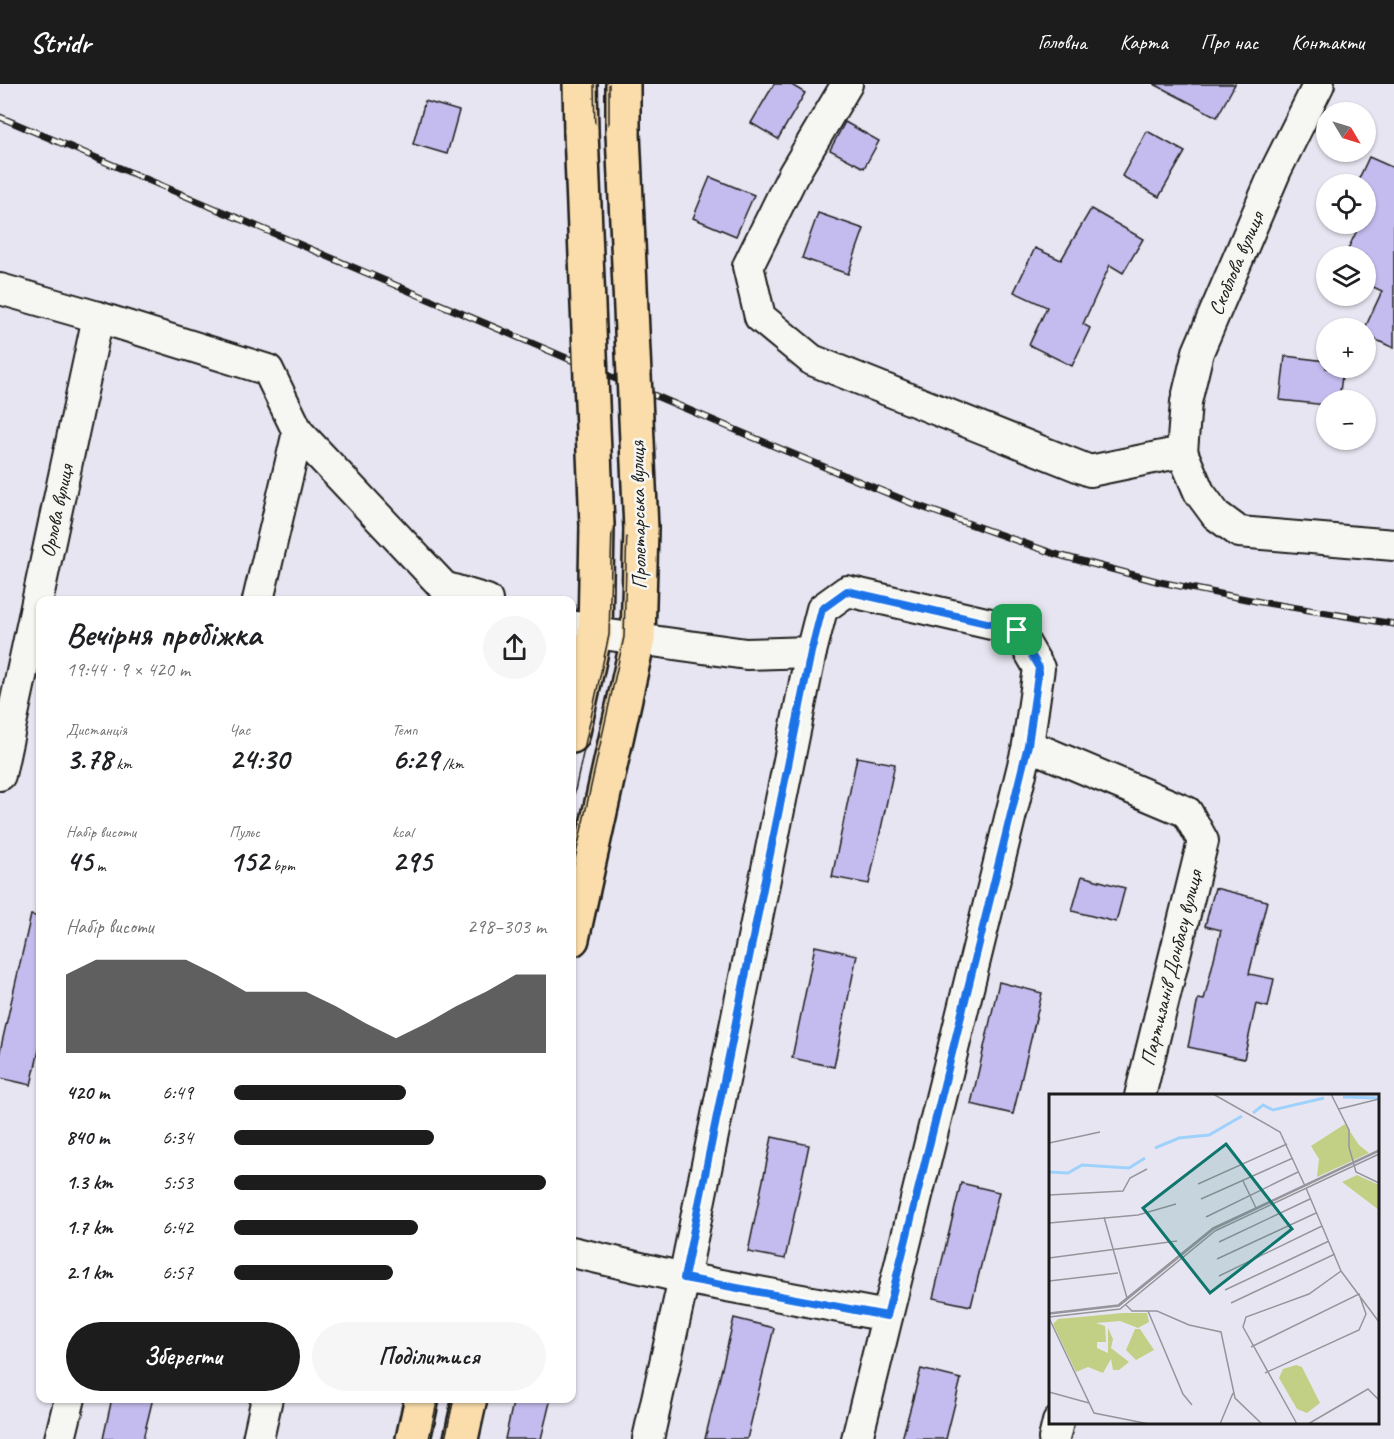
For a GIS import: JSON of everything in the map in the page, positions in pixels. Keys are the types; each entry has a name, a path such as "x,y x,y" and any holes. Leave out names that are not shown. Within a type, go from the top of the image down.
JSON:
{"main road":[{"name":"Пролетарська вулиця","path":"576,697 597,526 580,84"},
{"name":"Пролетарська вулиця","path":"576,921 638,639 641,529 623,133 623,84"},
{"path":"413,1439 421,1403"},
{"path":"461,1439 469,1403"}],"street":[{"path":"847,84 793,175 748,266 760,317 812,360 1090,471 1182,452 1199,492 1216,515 1239,532 1394,545"},
{"name":"Скоблова вулиця","path":"1182,452 1186,402 1198,352 1276,170 1319,84"},
{"path":"0,289 268,370 298,432 443,594"},
{"name":"Орлова вулиця","path":"38,596 98,317"},
{"path":"259,596 298,432"},
{"path":"648,1439 684,1278 811,652 822,609 847,591 1017,630 1039,668 1028,745 857,1439"},
{"name":"Орлова вулиця","path":"0,775 36,607"},
{"path":"583,629 746,654 811,652"},
{"name":"Партизанів Донбасу вулиця","path":"1028,745 1187,812 1203,841 1140,1094"},
{"path":"576,1253 684,1278 887,1316"},
{"path":"60,1439 69,1403"},
{"path":"258,1439 266,1403"},
{"path":"1054,1439 1058,1424"}],"building":[{"path":"774,84 790,84 805,93 778,139 751,123"},
{"path":"1154,84 1235,84 1217,117"},
{"path":"425,101 459,111 447,154 413,144"},
{"path":"845,122 879,141 864,168 830,150"},
{"path":"1147,131 1185,152 1159,197 1122,176"},
{"path":"1376,160 1394,168 1394,348 1376,340 1376,318 1370,318 1382,291 1376,288 1376,246 1349,246 1355,234 1376,234 1376,174 1361,174 1367,162 1376,162"},
{"path":"710,177 754,195 736,236 693,218"},
{"path":"1091,209 1143,239 1123,273 1110,265 1083,324 1090,328 1072,366 1029,345 1047,307 1014,292 1035,248 1061,260"},
{"path":"818,213 864,229 848,274 802,258"},
{"path":"1285,356 1316,360 1316,378 1342,378 1340,390 1316,390 1316,404 1280,400"},
{"path":"857,757 895,764 869,884 832,877"},
{"path":"1082,876 1125,888 1116,922 1072,911"},
{"path":"1215,888 1267,901 1249,974 1274,979 1268,1007 1256,1004 1244,1059 1188,1047 1198,999 1204,1000 1221,930 1205,926"},
{"path":"31,915 36,916 36,1063 31,1085 0,1078 0,1051"},
{"path":"815,946 857,955 834,1067 792,1058"},
{"path":"999,982 1042,993 1013,1114 971,1104"},
{"path":"772,1137 809,1145 785,1259 748,1252"},
{"path":"961,1183 999,1192 971,1306 933,1298"},
{"path":"734,1318 774,1328 747,1439 705,1439"},
{"path":"921,1369 961,1379 946,1439 902,1439"},
{"path":"111,1403 152,1403 143,1439 103,1439"},
{"path":"513,1403 550,1403 541,1439 505,1439"}],"tram line":[{"path":"576,786 609,635 612,527 594,84"},
{"path":"576,854 624,637 627,527 609,133 609,84"},
{"path":"429,1439 437,1403"},
{"path":"445,1439 453,1403"}],"railway":[{"path":"0,117 916,505 1055,554 1160,582 1261,602 1394,624"}],"route":[{"path":"847,591 1017,630 1039,668 1028,745 887,1316 684,1278 811,652 822,609 847,591"}]}
